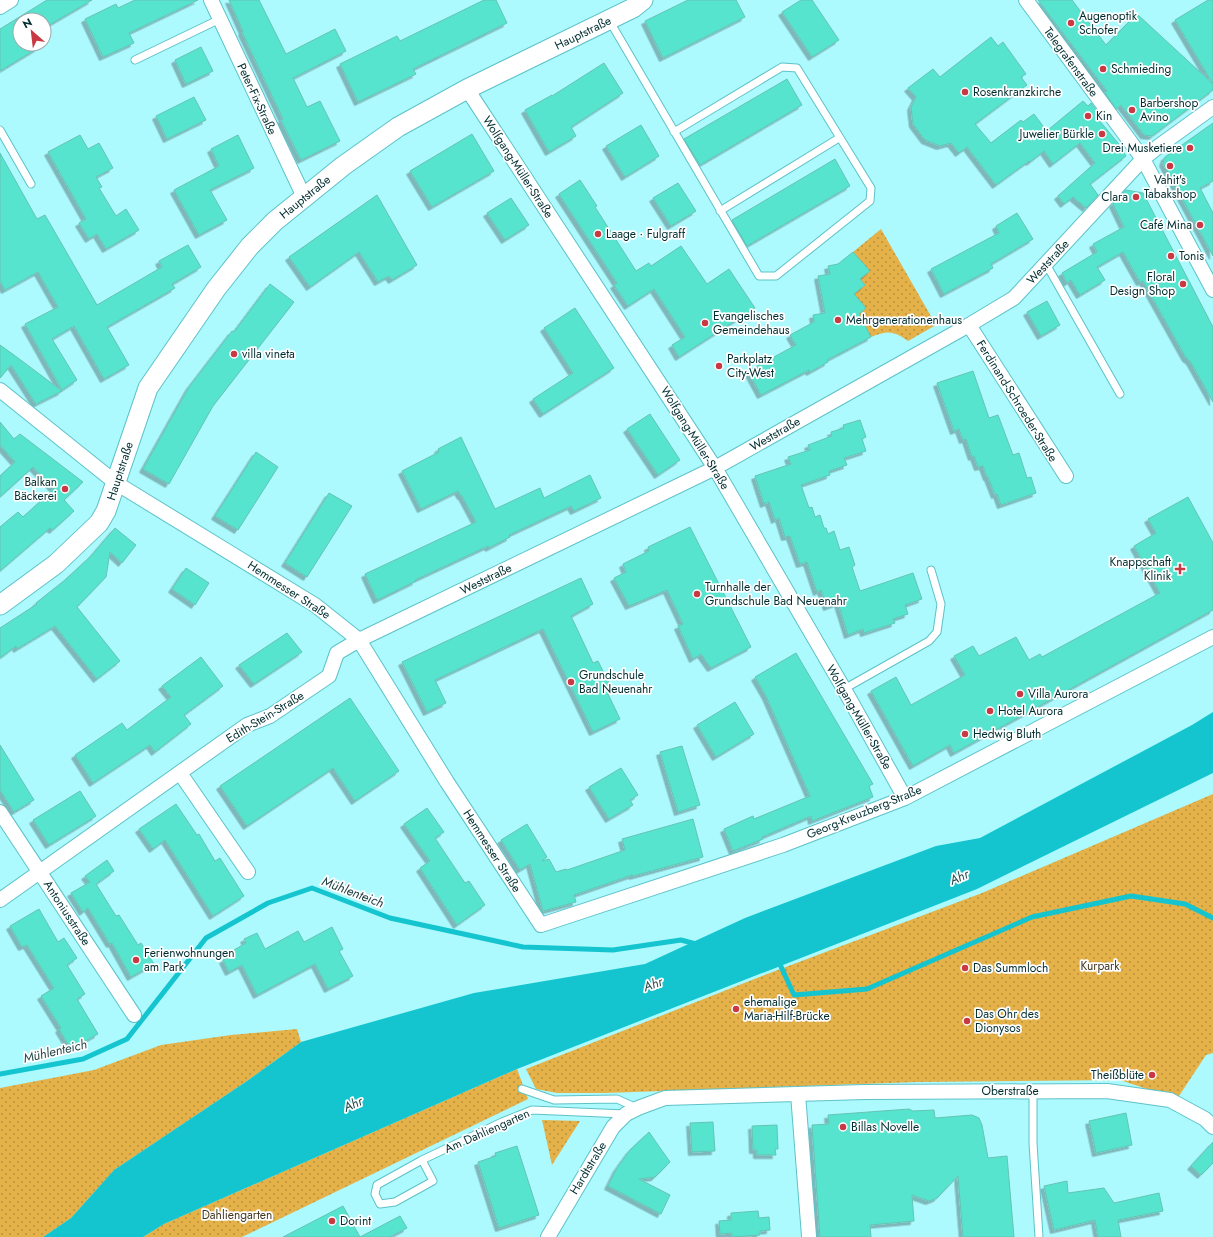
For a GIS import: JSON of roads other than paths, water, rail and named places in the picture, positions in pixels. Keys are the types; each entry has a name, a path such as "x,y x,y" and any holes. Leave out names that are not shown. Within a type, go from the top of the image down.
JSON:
{"street":[{"path":"0,7 11,0"},
{"name":"Peter-Fix-Straße","path":"211,0 304,197"},
{"name":"Hauptstraße","path":"0,605 56,564 99,523 106,511 148,388 216,289 250,246 275,221 343,166 398,127 467,89 633,8 642,0"},
{"name":"Telegrafenstraße","path":"1026,0 1143,159 1213,290"},
{"name":"Wolfgang-Müller-Straße","path":"467,89 715,468 844,689 905,798"},
{"name":"Weststraße","path":"359,640 715,468 969,325 1014,298 1143,159 1213,106"},
{"name":"Ferdinand-Schroeder-Straße","path":"969,325 1066,476"},
{"name":"Hemmesser Straße","path":"0,390 116,483 315,605 359,640 447,782 541,925"},
{"name":"Georg-Kreuzberg-Straße","path":"541,925 783,845 905,798 1213,636"},
{"name":"Edith-Stein-Straße","path":"0,900 247,725 270,716 329,676 337,653 359,640"},
{"path":"180,773 248,872"},
{"name":"Antoniusstraße","path":"0,812 134,1015"},
{"name":"Oberstraße","path":"632,1111 665,1098 865,1092 1107,1091 1170,1100 1205,1119 1213,1127"},
{"path":"798,1094 809,1236"},
{"name":"Hardtstraße","path":"548,1237 613,1127 632,1111"}],"lane":[{"path":"135,60 220,19"},
{"path":"609,20 674,132 720,211 759,276 776,276 870,201 871,188 797,68 782,67 674,132"},
{"path":"0,130 31,184"},
{"path":"720,211 840,138"},
{"path":"1046,264 1120,394"},
{"path":"844,689 929,641 937,632 941,604 931,570"},
{"path":"522,1089 554,1100 617,1099 632,1111"},
{"path":"1033,1091 1033,1143 1039,1237"},
{"name":"Am Dahliengarten","path":"422,1160 433,1181 395,1202 380,1204 375,1194 377,1185 422,1160 502,1122 532,1110 632,1111"}],"water":[{"name":"Ahr","path":"1213,712 1213,773 977,889 517,1069 164,1224 143,1237 43,1237 71,1218 114,1170 247,1081 301,1042 474,993 645,964 745,918 936,846 980,838 1192,725"}],"waterway":[{"name":"Mühlenteich","path":"0,1074 83,1059 127,1039 206,938 268,903 312,888 390,918 523,947 613,950 681,940 696,944"},
{"path":"778,960 794,995 867,989 1032,917 1131,896 1185,904 1213,918"}],"place":[{"name":"Augenoptik Schofer","path":"1071,23"},
{"name":"Schmieding","path":"1103,69"},
{"name":"Rosenkranzkirche","path":"965,92"},
{"name":"Barbershop Avino","path":"1132,110"},
{"name":"Kin","path":"1088,116"},
{"name":"Juwelier Bürkle","path":"1102,134"},
{"name":"Drei Musketiere","path":"1190,148"},
{"name":"Vahit's Tabakshop","path":"1170,166"},
{"name":"Clara","path":"1136,197"},
{"name":"Café Mina","path":"1200,225"},
{"name":"Laage · Fulgraff","path":"598,234"},
{"name":"Tonis","path":"1171,256"},
{"name":"Floral Design Shop","path":"1183,284"},
{"name":"Mehrgenerationenhaus","path":"838,320"},
{"name":"Evangelisches Gemeindehaus","path":"705,323"},
{"name":"villa vineta","path":"234,354"},
{"name":"Parkplatz City-West","path":"719,366"},
{"name":"Balkan Bäckerei","path":"65,489"},
{"name":"Knappschaft Klinik","path":"1180,569"},
{"name":"Turnhalle der Grundschule Bad Neuenahr","path":"697,594"},
{"name":"Grundschule Bad Neuenahr","path":"571,682"},
{"name":"Villa Aurora","path":"1020,694"},
{"name":"Hotel Aurora","path":"990,711"},
{"name":"Hedwig Bluth","path":"965,734"},
{"name":"Ferienwohnungen am Park","path":"136,960"},
{"name":"Das Summloch","path":"965,968"},
{"name":"ehemalige Maria-Hilf-Brücke","path":"736,1009"},
{"name":"Das Ohr des Dionysos","path":"967,1021"},
{"name":"Theißblüte","path":"1152,1075"},
{"name":"Billas Novelle","path":"843,1127"},
{"name":"Dorint","path":"332,1221"}],"park label":[{"name":"Kurpark","path":"1100,966"},
{"name":"Dahliengarten","path":"237,1215"}]}
